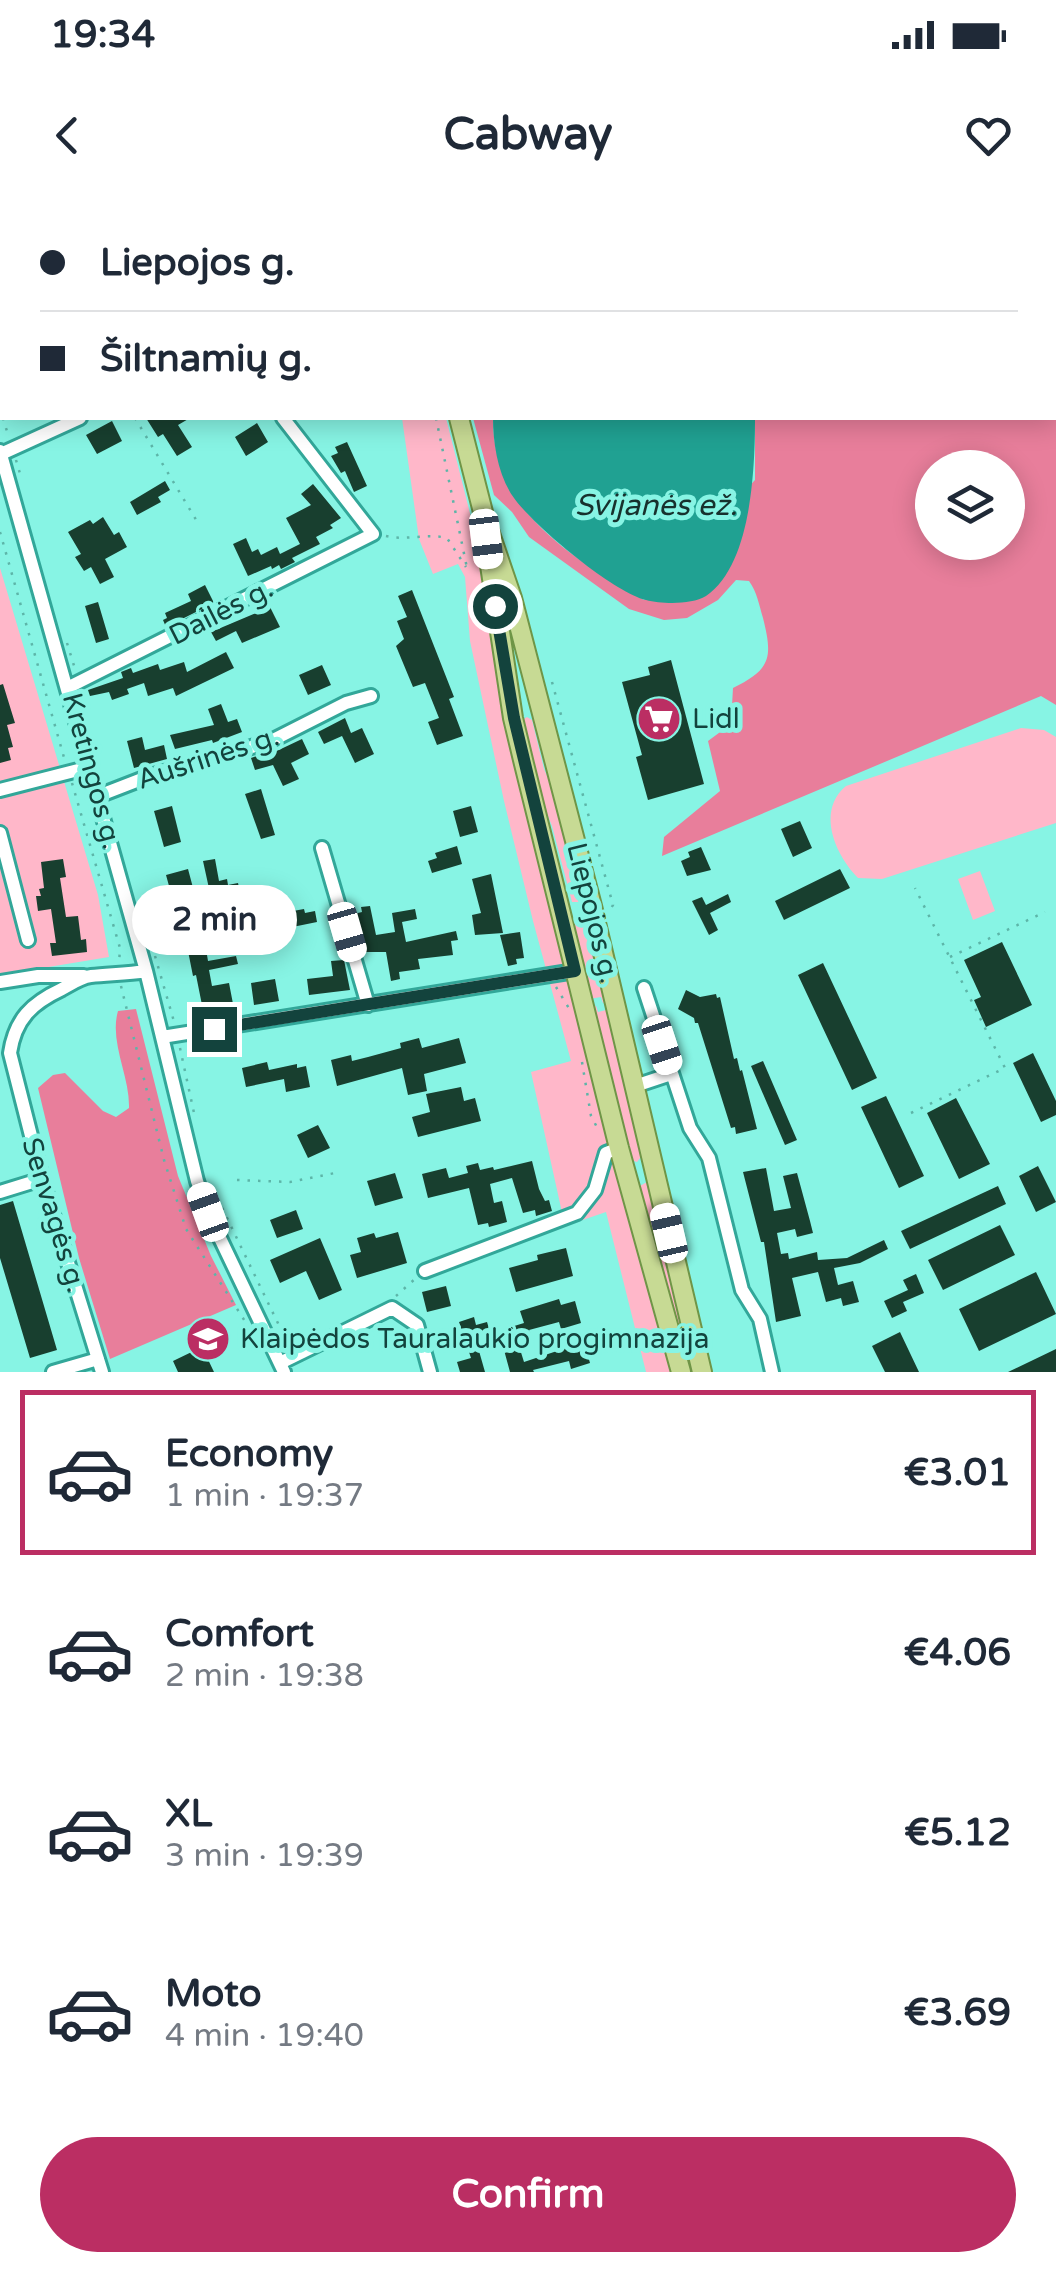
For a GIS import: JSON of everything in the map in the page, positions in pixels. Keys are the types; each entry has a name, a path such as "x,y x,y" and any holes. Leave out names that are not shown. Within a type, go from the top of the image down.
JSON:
{"main road":[{"name":"Liepojos g.","path":"460,420 599,911 635,1086 702,1372"},
{"name":"Liepojos g.","path":"484,516 514,718 575,971 612,1150 625,1168 681,1372"},
{"path":"514,718 522,707 542,711"},
{"path":"562,914 599,911"},
{"path":"625,1168 630,1172 644,1171 652,1160"}],"street":[{"path":"3,455 76,420"},
{"path":"285,420 372,534"},
{"name":"Kretingos g.","path":"3,455 74,686 90,766 146,971 197,1181 282,1368"},
{"name":"Dailės g.","path":"74,686 372,534"},
{"name":"Aušrinės g.","path":"98,796 147,777 269,742 346,703 371,696"},
{"path":"0,790 90,766"},
{"path":"0,833 28,940"},
{"path":"322,848 368,1005"},
{"name":"Senvagės g.","path":"100,1366 12,1067 13,1034 32,1006 87,976 146,971"},
{"path":"162,1038 575,971"},
{"path":"0,982 38,976 87,976"},
{"path":"644,988 690,1128 709,1158 742,1290 760,1319 772,1372"},
{"path":"635,1086 671,1074"},
{"path":"425,1271 577,1213 595,1190 612,1150"},
{"path":"0,1192 42,1179"},
{"path":"282,1368 294,1356 392,1308 417,1325 430,1372"},
{"path":"53,1372 100,1366"}],"path":[{"path":"3,420 9,436 3,455"},
{"path":"136,420 198,523"},
{"path":"372,534 397,538 430,534 447,538 467,568 436,420"},
{"path":"3,455 9,436"},
{"path":"3,455 22,481"},
{"path":"0,532 120,948 118,976 164,1160 186,1229 241,1320 254,1332"},
{"path":"64,632 74,686"},
{"path":"552,682 613,905 599,911"},
{"path":"911,1113 1004,1068 915,888"},
{"path":"949,958 1045,912"},
{"path":"151,942 178,1035 194,1114"},
{"path":"551,977 573,1019"},
{"path":"581,1053 591,1116 612,1150"},
{"path":"238,1180 290,1182 335,1173"},
{"path":"209,1181 294,1356"},
{"path":"392,1308 404,1287 425,1271"}],"shaded area":[{"path":"402,420 447,420 479,549 508,726 675,1372 646,1372 606,1212 565,1226 531,1072 571,1061 504,801 470,641 465,577 458,564 433,574 419,539"},
{"path":"474,420 493,420 496,451 506,480 542,528 590,567 644,600 755,480 755,420 1056,420 1056,705 1041,696 662,856 664,837 720,791 708,741 731,724 733,688 755,675 766,661 768,643 754,590 749,581 736,580 718,600 687,618 664,620 629,609 529,537 494,495"},
{"path":"0,568 98,895 109,957 0,975"},
{"path":"522,720 532,720 544,769 559,803 580,902 572,902 552,826 540,797"},
{"path":"1021,728 1044,730 1056,737 1056,823 882,879 858,878 842,857 832,833 832,808 846,786"},
{"path":"980,871 995,911 973,920 958,879"},
{"path":"587,919 608,1002 603,1003 601,997 589,999 570,923"},
{"path":"596,1006 598,1012 610,1009 644,1153 637,1162 631,1160 591,1007"},
{"path":"136,1009 178,1176 236,1305 110,1359 79,1258 38,1088 53,1075 65,1073 103,1111 116,1117 129,1108 116,1023 118,1011"},
{"path":"651,1183 697,1372 689,1372 638,1187"}],"water":[{"name":"Svijanės ež.","path":"493,420 755,420 748,514 733,562 706,596 685,602 646,600 614,585 556,540 514,498 497,460"}],"building":[{"path":"147,420 187,420 178,425 192,447 177,456 163,434 158,437"},
{"path":"112,421 122,441 97,454 86,435"},
{"path":"257,423 268,442 246,456 235,437"},
{"path":"347,442 367,486 354,492 345,471 341,473 331,456 338,453 335,447"},
{"path":"165,481 170,490 158,497 161,502 137,515 130,502"},
{"path":"313,484 341,518 330,525 333,528 316,537 320,544 292,558 295,562 281,569 279,565 272,569 271,566 248,576 233,544 246,538 252,552 258,549 261,555 277,547 280,554 300,544 286,518 311,505 301,494"},
{"path":"103,517 114,535 119,532 127,547 105,559 114,577 100,584 91,567 84,571 75,557 81,554 68,532"},
{"path":"205,585 214,603 166,627 165,613 191,601 188,594"},
{"path":"412,590 454,697 449,699 463,736 437,745 428,722 439,718 425,683 413,687 396,646 404,639 397,621 407,617 398,596"},
{"path":"98,602 109,639 96,643 85,606"},
{"path":"270,607 280,627 242,643 236,631 216,641 211,632"},
{"path":"226,652 234,668 176,696 173,688 148,696 144,683 112,700 109,692 90,696 88,690 123,678 121,672 131,668 133,673 158,664 160,670 184,662 187,672"},
{"name":"Lidl","path":"671,660 704,784 648,800 636,757 642,755 622,682 650,675 648,667"},
{"path":"322,665 331,685 308,695 299,675"},
{"path":"3,684 15,723 7,725 13,747 8,748 11,760 0,763 0,685"},
{"path":"221,704 228,722 237,719 242,732 213,743 212,740 175,749 170,735 214,725 208,709"},
{"path":"345,718 351,733 362,728 374,754 355,763 342,736 324,744 318,732"},
{"path":"142,737 145,750 164,745 167,759 134,768 127,741"},
{"path":"302,739 309,754 291,763 299,779 283,786 273,765 255,770 251,758 263,754 264,757"},
{"path":"261,789 275,835 261,839 245,794"},
{"path":"172,806 181,842 164,847 154,811"},
{"path":"471,806 478,832 460,837 453,811"},
{"path":"800,821 812,848 793,857 781,829"},
{"path":"457,846 462,864 432,873 428,861 437,858 435,853"},
{"path":"701,847 711,870 687,876 681,861 690,857 688,852"},
{"path":"63,859 66,877 60,878 66,917 78,916 87,952 52,956 50,943 56,943 51,909 38,911 36,896 41,896 39,889 44,888 41,862"},
{"path":"215,859 219,881 227,879 228,885 238,883 243,906 227,909 225,897 215,899 210,893 203,861"},
{"path":"188,869 196,899 174,904 166,875"},
{"path":"840,869 850,888 784,920 775,901"},
{"path":"491,874 503,933 475,935 472,915 481,913 472,879"},
{"path":"728,894 731,902 710,913 718,930 709,935 692,901 702,897 706,905"},
{"path":"370,906 376,935 395,932 392,913 415,909 417,919 402,922 406,942 456,931 458,940 451,941 453,955 418,959 420,969 399,972 400,979 391,981 386,952 364,952 354,914 362,912 361,907"},
{"path":"304,909 305,913 315,911 317,922 263,933 260,917"},
{"path":"202,925 208,961 236,956 238,964 209,970 212,986 229,983 234,1009 204,1015 196,975 193,976 188,951 183,951 179,928"},
{"path":"520,932 524,958 508,966 500,935"},
{"path":"1002,942 1032,1005 986,1027 974,1000 981,997 964,960"},
{"path":"344,960 350,990 309,995 307,979 333,976 331,961"},
{"path":"823,963 877,1078 852,1090 798,975"},
{"path":"275,979 279,1001 254,1005 251,983"},
{"path":"686,990 700,997 720,997 734,1059 737,1058 742,1070 757,1129 736,1134 735,1127 731,1128 698,1023 678,1009"},
{"path":"419,1038 422,1048 459,1038 466,1063 424,1074 427,1091 408,1095 402,1068 337,1086 331,1060 351,1055 352,1061 368,1057 401,1048 400,1043"},
{"path":"1033,1053 1056,1101 1056,1115 1041,1122 1013,1063"},
{"path":"763,1061 797,1140 785,1145 751,1066"},
{"path":"267,1062 269,1070 306,1066 310,1087 286,1092 284,1079 246,1087 242,1068"},
{"path":"461,1087 464,1101 475,1098 481,1121 418,1137 412,1117 430,1112 426,1094"},
{"path":"886,1096 924,1176 899,1188 861,1107"},
{"path":"956,1098 990,1164 959,1179 927,1113"},
{"path":"318,1125 330,1148 308,1158 297,1135"},
{"path":"532,1161 539,1189 545,1201 549,1200 552,1211 536,1216 535,1210 523,1213 512,1178 490,1184 494,1203 502,1201 507,1222 489,1227 488,1223 478,1225 469,1188 428,1198 422,1174 446,1168 449,1178 468,1173 466,1166 478,1163 480,1170 494,1170"},
{"path":"1038,1166 1056,1202 1036,1212 1019,1176"},
{"path":"766,1168 774,1211 791,1208 783,1176 797,1173 810,1221 813,1233 797,1237 795,1229 777,1233 781,1254 788,1253 789,1259 817,1252 818,1260 847,1258 884,1240 888,1249 860,1263 834,1268 838,1285 853,1281 859,1302 843,1306 841,1298 826,1302 818,1272 792,1278 801,1316 776,1322 764,1242 743,1172"},
{"path":"395,1173 403,1198 375,1206 367,1181"},
{"path":"998,1186 1006,1204 910,1249 901,1231"},
{"path":"13,1201 57,1350 30,1358 0,1258 0,1205"},
{"path":"296,1210 303,1229 277,1238 270,1220"},
{"path":"1000,1225 1015,1255 943,1290 928,1260"},
{"path":"398,1232 407,1263 357,1278 350,1255 361,1252 357,1238"},
{"path":"320,1238 342,1290 319,1300 306,1271 280,1283 270,1260"},
{"path":"566,1248 573,1276 516,1292 509,1268"},
{"path":"1036,1272 1056,1314 979,1351 959,1309"},
{"path":"916,1274 924,1293 903,1302 907,1311 892,1318 884,1301 908,1290 903,1280"},
{"path":"446,1286 451,1306 427,1312 422,1292"},
{"path":"559,1299 561,1305 575,1301 581,1323 561,1329 559,1322 529,1330 531,1334 515,1340 511,1327 524,1323 520,1311"},
{"path":"474,1317 476,1325 487,1322 492,1339 477,1344 485,1372 460,1372 457,1362 471,1358 459,1322"},
{"path":"900,1332 919,1372 885,1372 872,1346"},
{"path":"584,1342 590,1363 571,1369 569,1361 534,1372 510,1372 504,1350 519,1346 524,1362"},
{"path":"202,1347 214,1372 178,1372 173,1361"},
{"path":"1056,1349 1056,1372 1008,1372"}],"place":[{"name":"Lidl","path":"659,719"},
{"name":"Klaipėdos Tauralaukio progimnazija","path":"208,1339"}],"route":[{"path":"214,1029 575,971 514,718 495,606"}]}
